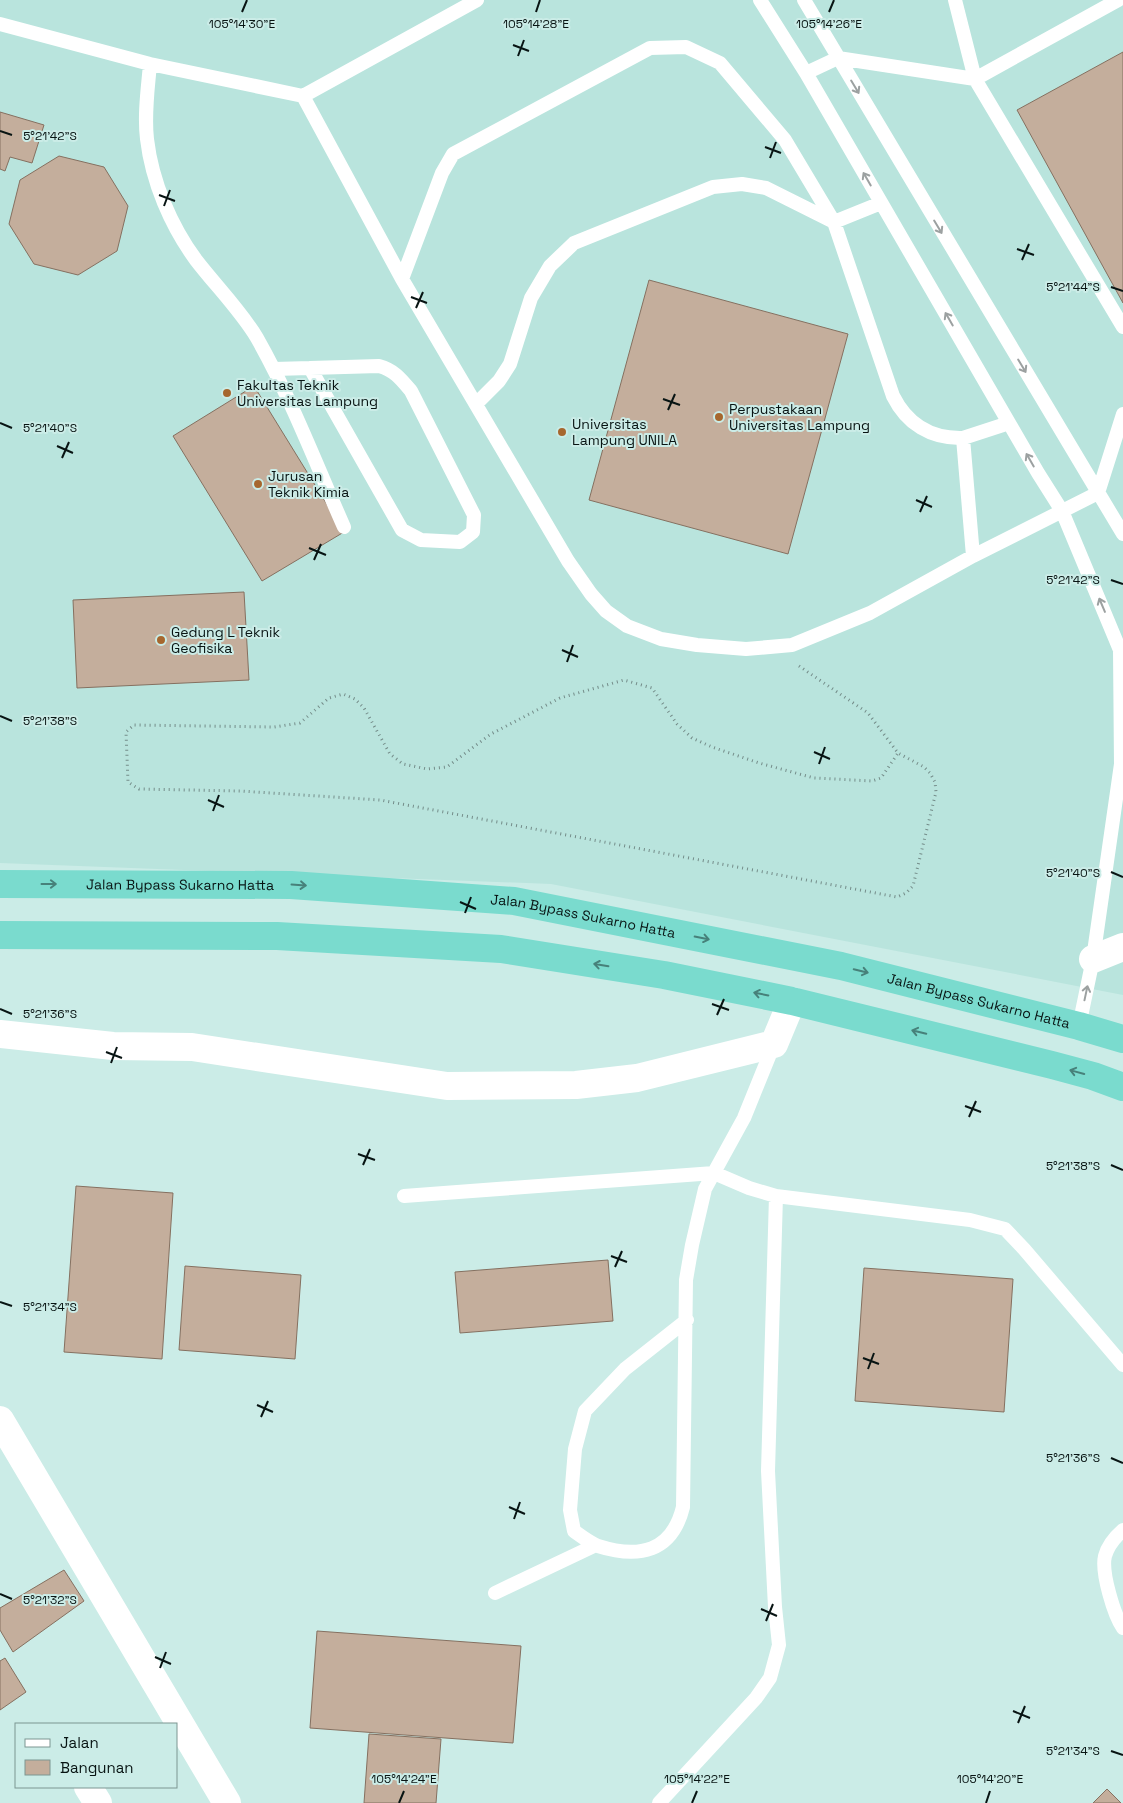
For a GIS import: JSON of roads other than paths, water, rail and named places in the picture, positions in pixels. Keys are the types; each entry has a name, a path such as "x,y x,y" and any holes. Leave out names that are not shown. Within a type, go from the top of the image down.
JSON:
{"highway":[{"name":"Jalan Bypass Sukarno Hatta","path":"0,884 291,884 514,901 841,966 1079,1026 1123,1039"},
{"path":"0,935 278,936 501,949 664,975 792,1001 1060,1067 1123,1087"}],"street":[{"path":"1093,959 1123,947"},
{"path":"0,1034 113,1046 192,1047 447,1086 576,1085 637,1078 774,1044 792,1001"},
{"path":"0,1420 227,1803"},
{"path":"89,1788 98,1803"}],"lane":[{"path":"0,24 150,64 303,96 477,0"},
{"path":"760,0 806,72 881,204 1062,511 1121,650 1121,764 1093,959 1079,1026"},
{"path":"804,0 1123,534"},
{"path":"955,0 975,79 1123,327"},
{"path":"806,72 838,58 975,79 1118,0"},
{"path":"402,279 442,173 453,154 650,48 686,47 720,63 785,140 834,222 893,396 902,412 914,423 936,435 950,438 963,438 1009,422"},
{"path":"150,64 147,140 158,183 172,224 195,259 255,336 274,369 344,527"},
{"path":"303,96 402,279 568,561 591,594 606,611 627,626 661,639 696,645 746,649 792,645 870,613 973,556 1098,493 1123,414"},
{"path":"476,404 499,382 510,364 532,298 550,266 574,243 713,187 742,184 766,188 834,222 881,204"},
{"path":"274,369 379,366 390,369 411,391 474,515 472,532 460,542 421,540 402,530 310,368"},
{"path":"963,438 973,556"},
{"path":"687,1320 625,1369 585,1411 574,1449 570,1510 574,1531 596,1545 635,1553 664,1544 674,1532 680,1519 683,1507 687,1320 686,1280 699,1208 714,1173 744,1118 774,1044"},
{"path":"404,1196 714,1173 749,1188 776,1196 970,1220 1005,1229 1123,1365"},
{"path":"659,1803 756,1698 770,1678 779,1645 775,1607 768,1471 776,1196"},
{"path":"1123,1530 1112,1539 1105,1557 1115,1617 1123,1628"},
{"path":"495,1593 596,1545"}],"place":[{"name":"Fakultas Teknik Universitas Lampung","path":"227,393"},
{"name":"Perpustakaan Universitas Lampung","path":"719,417"},
{"name":"Universitas Lampung UNILA","path":"562,432"},
{"name":"Jurusan Teknik Kimia","path":"258,484"},
{"name":"Gedung L Teknik Geofisika","path":"161,640"}]}
